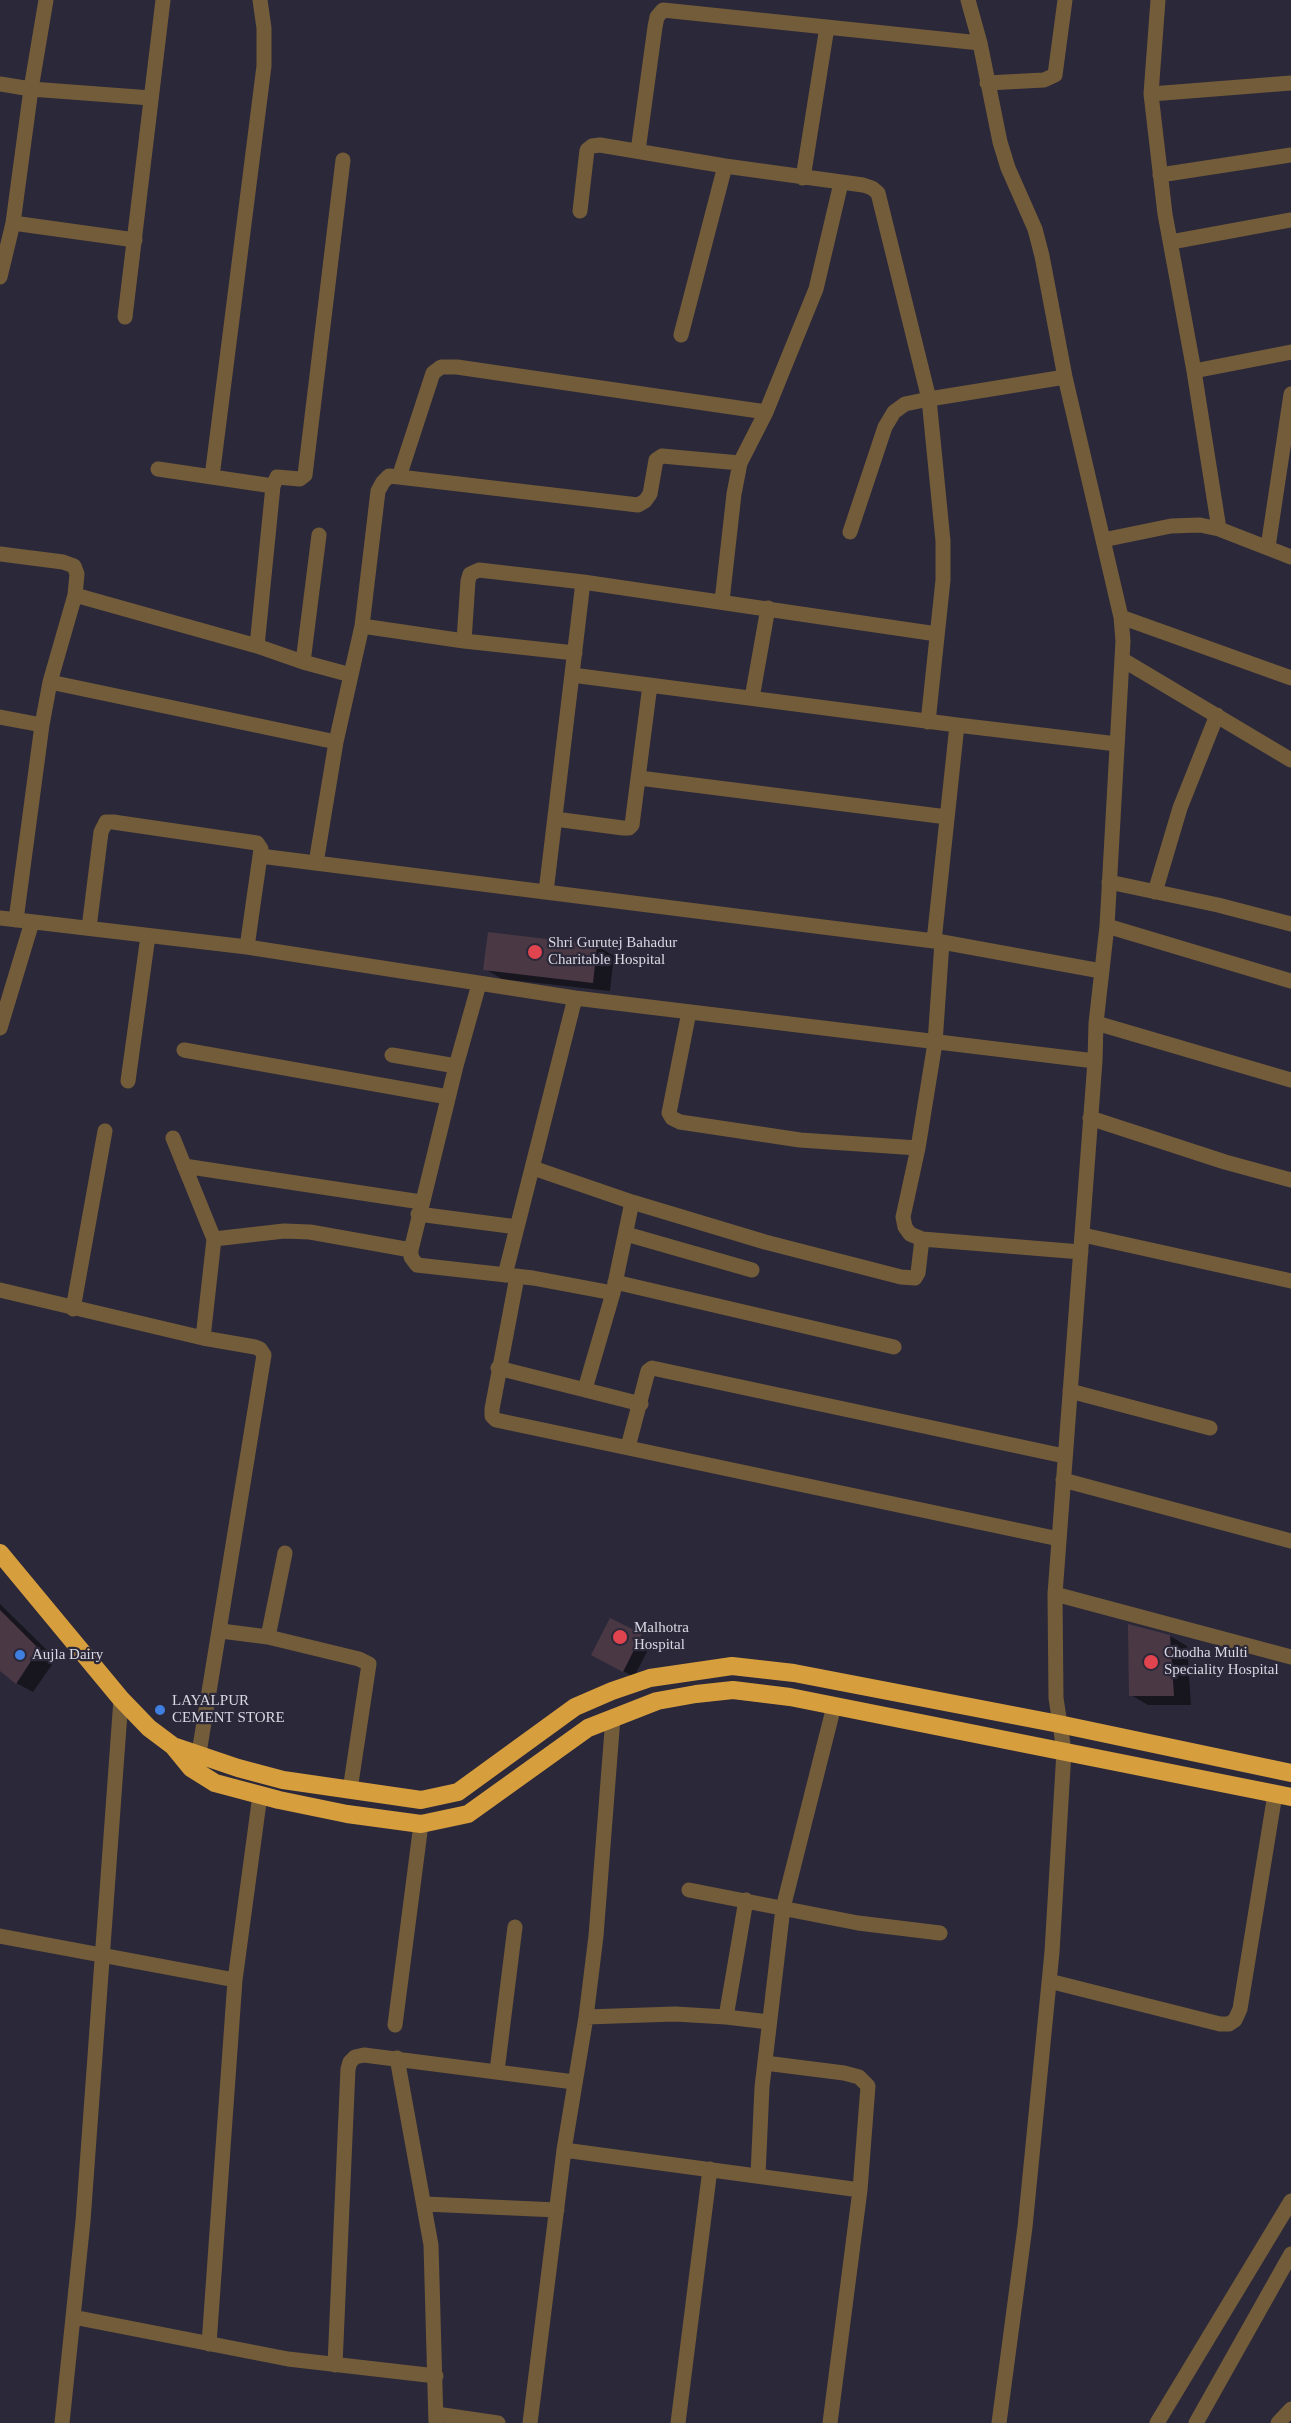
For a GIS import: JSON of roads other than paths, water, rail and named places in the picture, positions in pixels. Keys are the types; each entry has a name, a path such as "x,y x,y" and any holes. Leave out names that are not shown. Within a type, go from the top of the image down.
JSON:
{"highway":[{"path":"0,1553 122,1699 149,1728 173,1746 191,1768 215,1783 346,1814 421,1824 468,1814 588,1728 657,1701 733,1690 771,1694 834,1706 1283,1796"},
{"path":"173,1746 200,1753 238,1768 283,1780 421,1800 458,1792 575,1707 650,1678 732,1666 794,1673 1059,1724 1291,1773"}],"street":[{"path":"0,277 46,0"},
{"path":"125,317 163,0"},
{"path":"212,477 264,66 264,28 260,0"},
{"path":"968,0 1008,168 1035,229 1042,256 1065,377 1121,616 1122,660 1107,926 1096,1023 1083,1234 1055,1594 1056,1698 1064,1751 1049,1982 1025,2227 999,2423"},
{"path":"987,82 1044,80 1055,75 1065,0"},
{"path":"1158,0 1151,94 1160,175 1219,529"},
{"path":"638,151 655,27 657,17 663,10 980,43"},
{"path":"803,178 827,27"},
{"path":"1151,94 1291,83"},
{"path":"0,84 31,89 151,98"},
{"path":"580,211 587,150 592,146 600,145 872,188 878,193 929,399 944,559 928,722"},
{"path":"1160,175 1291,155"},
{"path":"257,646 273,486 277,477 300,479 305,475 343,160"},
{"path":"681,335 725,166"},
{"path":"722,602 734,494 741,463 766,412 816,289 841,183"},
{"path":"1171,242 1291,220"},
{"path":"8,231 135,240"},
{"path":"1194,371 1291,352"},
{"path":"399,477 433,374 441,367 469,369 766,412"},
{"path":"850,532 885,427 894,412 905,404 1065,377"},
{"path":"1268,547 1291,394"},
{"path":"316,863 336,742 362,626 378,491 389,476 638,505 650,494 656,460 662,456 741,463"},
{"path":"158,469 273,486"},
{"path":"1103,540 1171,526 1200,525 1219,529 1291,557"},
{"path":"303,662 319,535"},
{"path":"0,554 63,562 74,566 77,574 75,595 50,682 42,724 16,920"},
{"path":"464,641 468,581 473,571 583,582 937,634"},
{"path":"546,892 583,582"},
{"path":"75,595 351,675"},
{"path":"752,698 768,608"},
{"path":"1121,616 1291,678"},
{"path":"362,626 464,641 575,653"},
{"path":"1122,660 1291,760"},
{"path":"572,675 928,722 1118,744"},
{"path":"50,682 336,742"},
{"path":"555,819 628,828 633,821 651,685"},
{"path":"1155,892 1180,808 1217,715"},
{"path":"0,717 42,724"},
{"path":"957,725 947,817 938,941 935,1043 918,1148 903,1217 910,1234 922,1239 1081,1252"},
{"path":"639,778 947,817"},
{"path":"89,928 101,832 106,822 257,843 261,849 247,947"},
{"path":"260,856 938,941 1101,971"},
{"path":"1109,882 1291,924"},
{"path":"0,918 247,947 575,998 1095,1061"},
{"path":"0,1028 32,922"},
{"path":"1107,926 1291,981"},
{"path":"128,1081 148,936"},
{"path":"479,984 420,1208 411,1250 411,1257 417,1265 614,1288 894,1347"},
{"path":"575,998 517,1227 492,1416 496,1420 1059,1539"},
{"path":"689,1012 669,1108 672,1118 680,1122 800,1140 918,1148"},
{"path":"1096,1023 1291,1080"},
{"path":"184,1050 448,1097"},
{"path":"392,1055 456,1066"},
{"path":"1090,1118 1225,1162 1291,1180"},
{"path":"73,1308 105,1131"},
{"path":"173,1138 214,1239 203,1338"},
{"path":"184,1166 517,1227"},
{"path":"533,1168 632,1202 765,1242 901,1277 915,1278 918,1273 922,1239"},
{"path":"585,1389 614,1288 632,1202"},
{"path":"214,1239 242,1234 298,1231 411,1250"},
{"path":"626,1234 752,1270"},
{"path":"1083,1234 1291,1281"},
{"path":"0,1290 203,1338 255,1347 260,1349 264,1355 200,1753"},
{"path":"498,1368 641,1404"},
{"path":"628,1447 648,1371 652,1368 661,1368 1065,1456"},
{"path":"1070,1391 1210,1428"},
{"path":"1063,1480 1291,1541"},
{"path":"268,1637 285,1553"},
{"path":"1055,1594 1291,1657"},
{"path":"221,1631 268,1637 359,1659 369,1664 350,1790"},
{"path":"62,2423 83,2221 122,1699"},
{"path":"758,2175 765,2063 783,1908 834,1706"},
{"path":"530,2423 564,2150 586,2017 596,1936 612,1718"},
{"path":"209,2344 235,1980 260,1795"},
{"path":"1049,1982 1220,2024 1228,2024 1235,2020 1240,2009 1283,1796"},
{"path":"395,2025 421,1824"},
{"path":"689,1890 858,1923 940,1933"},
{"path":"726,2017 746,1900"},
{"path":"497,2071 515,1927"},
{"path":"0,1936 235,1980"},
{"path":"586,2017 658,2013 769,2022"},
{"path":"335,2365 348,2069 355,2057 364,2055 398,2058 574,2082"},
{"path":"398,2058 431,2245 436,2418 498,2423"},
{"path":"765,2063 859,2077 866,2081 870,2093 830,2423"},
{"path":"564,2150 860,2190"},
{"path":"678,2423 710,2169"},
{"path":"1157,2423 1291,2201"},
{"path":"425,2204 557,2210"},
{"path":"1196,2423 1291,2254"},
{"path":"73,2317 288,2359 436,2376"},
{"path":"1278,2423 1291,2409"}],"place":[{"name":"Shri Gurutej Bahadur Charitable Hospital","path":"535,952"},
{"name":"Malhotra Hospital","path":"620,1637"},
{"name":"Aujla Dairy","path":"20,1655"},
{"name":"Chodha Multi Speciality Hospital","path":"1151,1662"},
{"name":"LAYALPUR CEMENT STORE","path":"160,1710"}]}
